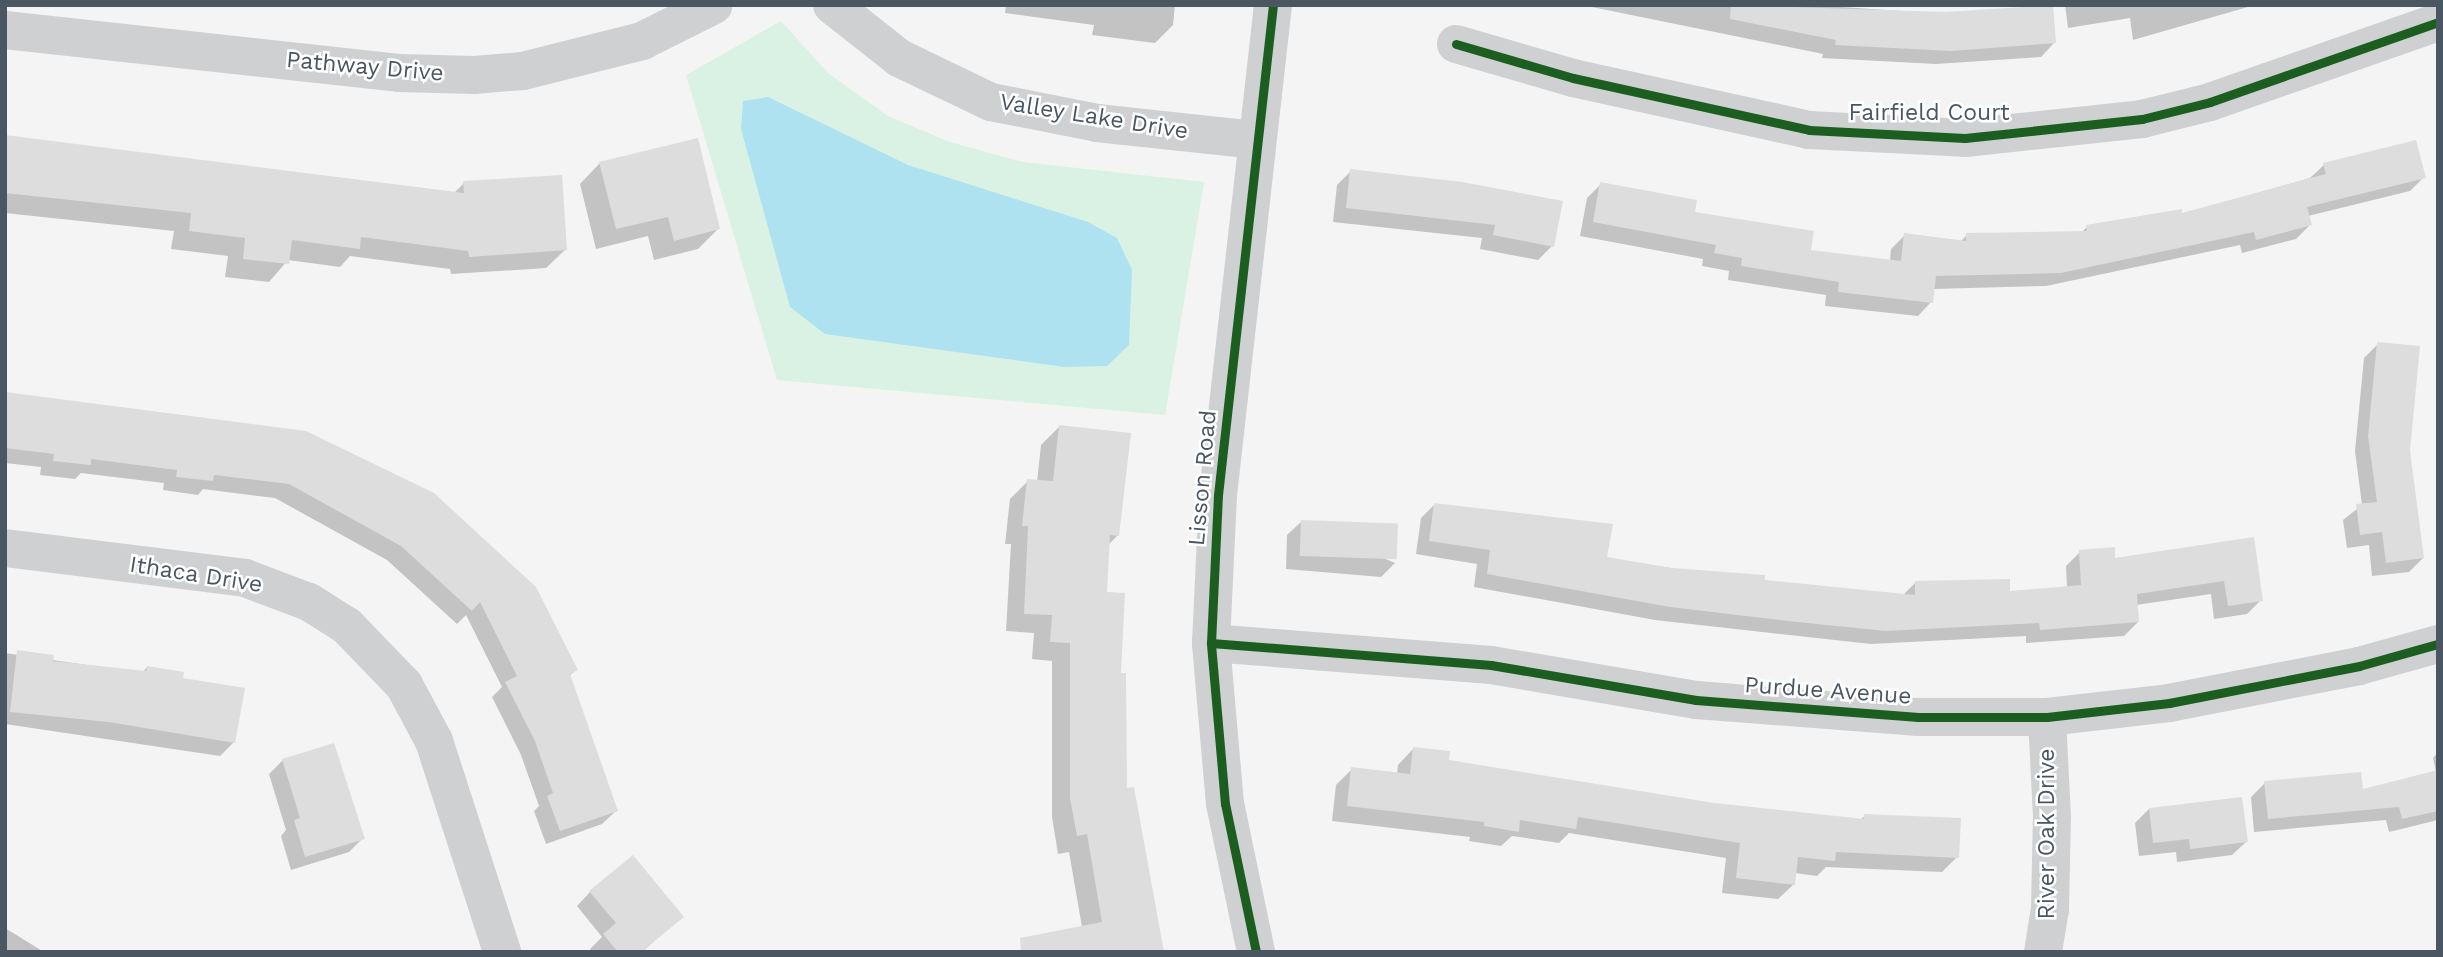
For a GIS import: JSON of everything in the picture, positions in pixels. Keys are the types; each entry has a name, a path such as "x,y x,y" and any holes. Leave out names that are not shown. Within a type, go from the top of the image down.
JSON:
{"street":[{"name":"Pathway Drive","path":"5,30 398,73 474,75 523,71 642,41 714,5"},
{"name":"Valley Lake Drive","path":"832,5 899,58 991,102 1097,123 1257,140"},
{"name":"Lisson Road","path":"1256,952 1225,804 1211,643 1218,495 1273,5"},
{"name":"Fairfield Court","path":"1456,44 1573,78 1769,122 1871,135 1965,138 2153,116 2272,83 2438,22"},
{"name":"Ithaca Drive","path":"5,548 245,578 309,602 347,626 404,685 434,741 502,952"},
{"name":"Purdue Avenue","path":"1211,643 1491,665 1696,699 1813,712 2047,717 2230,693 2359,666 2438,644"},
{"name":"River Oak Drive","path":"2043,952 2050,909 2052,817 2047,717"}],"green space":[{"path":"781,21 828,73 888,116 950,142 1023,162 1204,182 1165,415 777,380 686,75"}],"water":[{"path":"768,97 908,165 1088,222 1117,238 1132,270 1129,345 1107,366 1065,367 825,334 790,307 741,129 743,101"}],"building":[{"path":"1731,5 1945,12 2053,5 2056,43 1951,51 1835,45 1836,40 1730,19"},
{"path":"5,135 464,193 463,181 562,175 567,250 469,257 468,251 361,237 360,249 292,240 289,264 243,259 245,238 189,231 191,213 5,193"},
{"path":"698,138 720,229 674,241 668,217 616,229 599,162"},
{"path":"2416,140 2426,178 2307,207 2312,225 2256,240 2254,232 2061,273 1936,276 1933,303 1838,292 1839,282 1741,266 1742,258 1714,253 1716,245 1593,222 1600,182 1697,200 1695,212 1814,231 1811,250 1901,261 1904,233 1966,241 1966,233 2087,231 2086,225 2182,209 2182,213 2326,174 2323,163"},
{"path":"1350,169 1462,182 1563,201 1554,247 1493,235 1495,225 1346,208"},
{"path":"2377,342 2420,346 2410,451 2424,558 2386,563 2382,532 2360,535 2356,504 2377,502 2368,436"},
{"path":"5,392 306,431 434,493 536,587 578,670 570,674 618,811 560,831 547,796 553,793 535,741 505,682 517,676 480,602 472,611 401,546 289,484 214,475 213,481 176,477 177,470 91,459 91,465 53,461 54,454 5,448"},
{"path":"1059,425 1131,433 1119,536 1110,535 1107,592 1125,593 1121,673 1126,673 1127,788 1134,787 1164,952 1021,952 1020,938 1102,922 1087,834 1077,836 1070,798 1070,643 1050,642 1052,615 1024,614 1028,526 1022,526 1027,479 1053,481"},
{"path":"1434,503 1613,524 1607,557 1672,568 1765,575 1765,580 1915,595 1915,581 2010,579 2010,591 2081,585 2079,550 2115,547 2115,558 2254,537 2263,601 2228,606 2224,581 2137,594 2139,622 2040,630 2039,623 1886,631 1788,621 1670,607 1487,574 1490,550 1429,541"},
{"path":"1301,520 1398,523 1397,559 1300,556"},
{"path":"17,650 54,655 53,661 146,671 147,666 184,672 183,678 245,688 235,743 109,722 10,712"},
{"path":"334,743 365,839 305,857 294,820 300,818 282,759"},
{"path":"1413,747 1450,751 1449,760 1714,803 1864,819 1864,814 1961,818 1959,858 1836,852 1835,861 1798,857 1795,885 1736,878 1740,843 1578,817 1576,829 1520,820 1519,832 1484,826 1484,822 1347,806 1351,767 1410,774"},
{"path":"2438,770 2438,811 2402,819 2399,807 2268,819 2264,781 2361,772 2363,789"},
{"path":"2242,797 2248,842 2190,849 2189,839 2153,843 2149,808"},
{"path":"633,855 684,917 641,952 618,952 603,934 616,923 589,891"}],"cycle path":[{"path":"1256,952 1225,804 1211,643 1218,495 1273,5"},
{"path":"1456,44 1573,78 1809,130 1965,138 2142,119 2210,102 2438,22"},
{"path":"1211,643 1491,665 1696,700 1918,717 2047,717 2169,703 2359,666 2438,644"}]}
